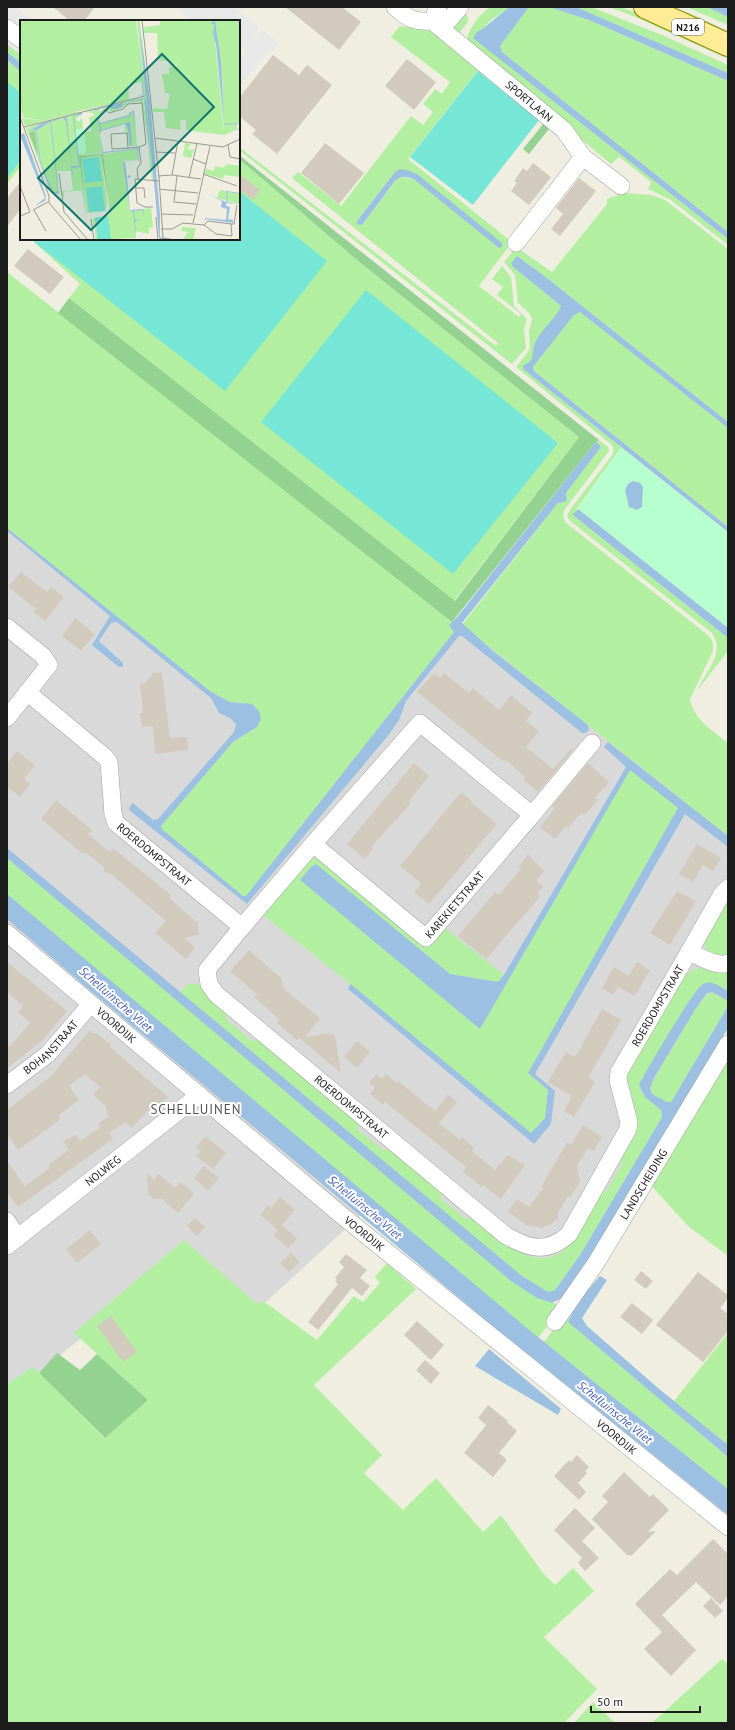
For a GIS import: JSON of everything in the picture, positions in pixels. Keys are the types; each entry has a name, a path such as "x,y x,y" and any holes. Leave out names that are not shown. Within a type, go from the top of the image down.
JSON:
{"main road":[{"name":"N216","path":"645,8 728,45"}],"street":[{"path":"395,7 411,20 418,22 435,14 448,20 460,7"},
{"name":"SPORTLAAN","path":"435,14 564,130 583,157 621,186"},
{"path":"7,28 20,38"},
{"path":"516,243 583,157"},
{"path":"7,627 43,656 49,665 7,718"},
{"name":"ROERDOMPSTRAAT","path":"27,692 105,757 109,762 113,814 116,823 242,927 207,970 209,984 216,994 505,1235 518,1243 542,1248 554,1246 570,1234 623,1141 628,1129 629,1122 618,1080 619,1072 722,894 728,888"},
{"path":"242,927 420,723 532,815"},
{"name":"KAREKIETSTRAAT","path":"313,844 426,938 592,743"},
{"name":"VOORDIJK","path":"7,933 90,1005 448,1302 728,1527"},
{"name":"ROERDOMPSTRAAT","path":"689,952 713,962 724,965 728,963"},
{"name":"BOHANSTRAAT","path":"7,1085 48,1054 90,1005"},
{"name":"LANDSCHEIDING","path":"555,1322 596,1263 728,1044"},
{"name":"NOLWEG","path":"13,1242 199,1095"},
{"path":"7,1221 13,1242"}],"shaded area":[{"path":"7,7 16,7 33,20 20,20 20,54 7,44"},
{"path":"175,7 234,7 259,28 252,38 254,39 262,30 279,44 273,51 270,50 240,86 240,57 247,49 244,47 240,51 240,20 191,20"},
{"path":"478,71 539,120 473,205 410,157"},
{"path":"7,82 20,92 20,161 7,178"},
{"path":"240,192 327,261 225,391 34,242 36,240 240,240"},
{"path":"366,290 558,443 453,574 261,422"},
{"path":"7,526 249,725 165,824 456,619 728,828 728,1000 523,1337 366,1210 254,1313 187,1253 7,1398"}],"green space":[{"path":"491,7 510,7 491,20 474,38 728,239 728,245 671,200 648,189 651,182 619,157 611,164 468,46 467,41 470,30 478,18"},
{"path":"529,7 553,8 589,20 728,81 728,232 502,52 500,46"},
{"path":"576,7 591,7 662,35 728,65 728,73"},
{"path":"609,7 621,7 631,11 728,54 728,59 633,16"},
{"path":"664,7 696,16 728,31 728,36"},
{"path":"687,7 707,7 728,17 728,25"},
{"path":"464,11 468,17 468,22 457,35 453,33 455,22"},
{"path":"400,26 431,31 480,68 408,159 512,242 479,286 519,317 521,314 497,295 503,287 492,279 502,266 511,277 514,306 527,319 524,330 526,348 512,364 240,151 240,148 496,346 498,343 292,178 298,172 341,206 411,116 423,125 433,112 423,104 435,89 442,94 450,82 391,37","holes":["395,172 417,174 415,180 406,177 398,178 362,225 358,224 357,221"]},
{"path":"7,44 20,54 20,62 7,52"},
{"path":"7,60 20,71 20,167 7,184"},
{"path":"480,68 552,125 529,154 523,149 544,123 478,71"},
{"path":"240,156 599,440 595,443 452,622 58,313 69,298 455,601 579,437 358,261 240,160"},
{"path":"240,160 358,261 579,437 454,601 69,298 80,284 34,242 36,240 240,240"},
{"path":"625,193 651,195 665,200 728,249 728,422 547,278 517,256 511,264 512,266 561,306 559,311 539,337 535,345 532,359 528,364 524,365 523,369 621,447 576,510 574,516 728,638 728,651 697,691 716,655 716,640 712,633 569,520 567,515 610,458 614,451 612,445 516,367 530,349 529,332 532,319 529,313 518,303 515,275 504,262 516,247 552,272 607,204 607,199"},
{"path":"7,272 452,622 449,625 454,632 246,896 243,896 162,829 161,826 233,742 253,730 245,703 230,702 210,691 7,528"},
{"path":"576,312 583,313 728,428 728,527 534,371 533,367"},
{"path":"599,440 608,447 609,451 565,509 563,514 565,522 711,639 713,646 712,652 690,699 695,713 704,724 728,743 728,836 462,625 558,503 565,502 567,499 566,493 601,447 597,442"},
{"path":"621,447 728,532 728,628 578,509"},
{"path":"630,769 678,808 528,1073 548,1090 545,1118 531,1133 353,986 263,915 309,861 314,857 317,857 433,943 445,928 504,975 498,982 450,974 316,864 480,1029"},
{"path":"7,858 432,1214 537,1298 563,1306 538,1338 7,894"},
{"path":"728,900 728,957 708,953 704,941"},
{"path":"698,968 728,972 728,991 712,983 704,983 641,1081 641,1092 658,1108 662,1117 580,1255 555,1290 548,1292 522,1276 180,992 188,984 201,983 208,998 226,1014 227,1020 252,1041 258,1040 358,1124 358,1130 383,1150 389,1149 441,1192 441,1199 466,1219 473,1218 493,1235 518,1251 531,1256 544,1258 556,1255 568,1246 581,1227 600,1193 606,1192 622,1164 620,1159 632,1141 637,1129 635,1111 626,1077 685,974"},
{"path":"710,992 728,1001 728,1006 671,1102 667,1102 652,1094 651,1085 696,1008"},
{"path":"728,1053 728,1256 688,1226 648,1182"},
{"path":"184,1240 257,1304 263,1301 317,1340 354,1296 363,1302 380,1283 375,1277 387,1263 416,1289 314,1385 382,1455 364,1473 403,1510 436,1478 483,1532 501,1515 543,1573 555,1585 573,1568 594,1591 544,1637 597,1689 564,1723 7,1723 7,1384 33,1367 104,1438 148,1400 74,1333"},
{"path":"564,1315 570,1318 568,1322 728,1457 728,1489 544,1342"},
{"path":"728,1333 728,1445 674,1401"},
{"path":"57,1353 80,1370 97,1354 148,1400 105,1438 39,1373"},
{"path":"722,1659 728,1664 728,1723 652,1723"},
{"path":"593,1702 615,1723 574,1723"}],"water":[{"path":"510,7 529,7 500,46 502,52 728,232 728,239 473,38 477,32"},
{"path":"549,7 576,7 728,73 728,81 589,20"},
{"path":"707,7 728,7 728,17"},
{"path":"7,52 20,62 20,71 7,60"},
{"path":"400,169 417,174 502,243 502,247 499,248 415,180 407,177 402,177 395,181 362,225 357,224 357,221 395,172"},
{"path":"517,256 547,278 728,422 728,428 580,312 574,315 533,367 534,371 728,527 728,532 523,369 523,365 530,362 535,343 541,333 559,311 561,306 512,266 511,263"},
{"path":"597,442 601,447 566,493 567,499 565,502 558,503 462,623 493,651 588,725 589,730 582,733 462,636 459,636 406,701 399,720 387,737 247,904 129,810 133,803 153,820 158,819 234,732 236,724 230,718 219,713 211,698 117,622 111,623 99,641 123,663 123,667 119,667 92,645 110,616 7,531 7,528 210,691 230,702 252,704 259,711 261,719 257,727 233,742 161,826 162,829 243,896 246,896 454,632 449,625 458,616"},
{"path":"633,481 640,483 643,487 642,507 637,510 629,507 625,490 628,484"},
{"path":"578,509 728,628 728,638 574,516 573,514"},
{"path":"608,742 728,836 728,847 685,814 535,1074 555,1091 551,1124 534,1144 348,989 350,984 531,1133 545,1118 548,1090 528,1073 678,808 630,770 480,1029 300,880 311,867 316,864 450,974 498,982 504,975 626,767 604,747"},
{"path":"7,848 522,1276 548,1292 555,1290 580,1255 662,1117 661,1110 645,1097 639,1085 680,1015 703,984 709,982 713,983 728,991 728,1001 712,992 707,993 696,1008 654,1078 650,1088 652,1094 667,1102 671,1102 728,1006 728,1028 580,1276 562,1298 552,1303 537,1298 511,1281 7,858"},
{"name":"Schelluinsche Vliet","path":"7,894 533,1333 728,1489 728,1515 489,1323 92,992 7,919"},
{"path":"600,1276 607,1280 582,1318 587,1326 658,1388 728,1445 728,1457 568,1322 576,1304"},
{"path":"489,1349 561,1409 558,1415 475,1366"}],"building":[{"path":"53,7 95,7 85,20 69,20"},
{"path":"285,7 342,7 361,22 339,50"},
{"path":"273,55 299,75 307,65 332,85 277,154 252,134 256,130 240,117 240,97"},
{"path":"407,59 436,82 414,110 385,86"},
{"path":"325,143 364,173 339,204 301,173"},
{"path":"533,163 551,177 529,205 511,191 517,183 514,181 523,168 527,171"},
{"path":"240,175 260,190 253,200 240,190"},
{"path":"579,178 596,191 560,236 551,229 563,214 556,208"},
{"path":"20,182 20,209 7,227 7,198"},
{"path":"28,249 64,277 50,294 14,266"},
{"path":"21,572 47,592 51,587 64,597 45,621 33,612 36,609 8,587"},
{"path":"75,618 95,634 81,651 62,636"},
{"path":"162,672 170,738 187,737 188,750 155,754 153,726 142,727 140,713 143,713 140,684 145,683 153,673"},
{"path":"434,673 440,678 444,673 469,693 473,688 499,710 511,695 532,713 526,721 539,731 526,747 553,769 571,749 573,750 538,792 523,779 525,777 506,760 504,762 417,692"},
{"path":"17,751 35,765 24,779 30,784 20,797 7,787 7,764"},
{"path":"414,763 429,776 409,801 411,803 371,847 373,849 365,859 347,844"},
{"path":"588,763 609,782 595,798 598,800 585,815 581,813 568,828 566,826 555,839 540,827 555,808 552,806"},
{"path":"461,792 497,824 429,904 414,892 421,883 400,866"},
{"path":"56,800 92,830 88,834 110,852 113,848 171,895 169,898 198,923 199,935 184,938 195,947 186,959 155,933 166,921 111,874 104,871 104,867 85,852 83,854 41,819"},
{"path":"697,844 721,858 713,871 703,865 693,882 679,874"},
{"path":"528,854 544,871 536,880 543,886 537,894 540,897 486,959 458,936 495,892 499,895 521,869 518,867"},
{"path":"677,891 696,901 670,945 650,933"},
{"path":"249,950 282,979 283,988 320,1018 305,1037 331,1033 335,1036 341,1073 299,1038 297,1040 277,1023 280,1020 254,997 257,994 230,971"},
{"path":"7,962 67,1011 42,1041 7,1068 7,1049 30,1023 18,1012 23,1006 7,992"},
{"path":"637,962 650,970 635,996 618,987 613,995 602,988 614,967 629,976"},
{"path":"602,1009 621,1020 588,1078 595,1082 574,1117 564,1111 572,1096 548,1082 566,1052 575,1057"},
{"path":"90,1030 111,1045 110,1047 168,1097 154,1113 149,1109 132,1128 125,1122 109,1133 113,1139 18,1207 7,1192 7,1161 25,1186 50,1168 48,1165 69,1150 63,1141 76,1135 80,1141 101,1127 98,1124 108,1117 106,1106 93,1095 100,1087 85,1074 69,1086 79,1100 58,1116 60,1119 57,1122 18,1150 7,1134 7,1110 56,1072 55,1071"},
{"path":"357,1041 370,1052 357,1068 344,1057"},
{"path":"376,1074 382,1079 386,1074 397,1083 398,1081 435,1111 448,1094 457,1102 439,1123 460,1140 462,1137 474,1148 472,1151 495,1170 508,1155 525,1165 501,1199 483,1185 482,1187 463,1172 466,1167 385,1102 383,1105 370,1094 375,1088 369,1083"},
{"path":"583,1125 602,1137 594,1151 588,1148 577,1166 580,1182 570,1198 568,1196 557,1215 559,1217 553,1223 542,1228 526,1225 508,1211 517,1199 529,1207 543,1188 541,1187 567,1142 571,1145"},
{"path":"205,1136 226,1153 213,1169 196,1156 201,1151 196,1147"},
{"path":"204,1166 219,1178 208,1191 194,1178"},
{"path":"147,1173 154,1180 159,1174 175,1188 181,1182 194,1194 178,1213 162,1199 154,1199 148,1194"},
{"path":"280,1197 295,1210 282,1225 297,1238 288,1248 273,1235 278,1230 260,1215 268,1205 271,1208"},
{"path":"195,1218 205,1227 197,1236 187,1226"},
{"path":"90,1230 101,1244 77,1263 66,1249"},
{"path":"291,1253 300,1262 289,1272 280,1263"},
{"path":"346,1254 367,1270 360,1278 370,1286 362,1296 352,1288 318,1330 308,1322 338,1284 335,1282 337,1280 335,1278 344,1267 339,1262"},
{"path":"641,1271 653,1281 646,1289 634,1280"},
{"path":"698,1272 728,1295 728,1298 720,1308 728,1314 728,1331 703,1362 656,1325"},
{"path":"632,1303 653,1320 642,1334 620,1317"},
{"path":"111,1316 137,1352 123,1362 97,1326"},
{"path":"417,1321 444,1345 431,1360 404,1335"},
{"path":"425,1360 440,1373 431,1384 416,1370"},
{"path":"488,1405 508,1421 507,1422 517,1431 499,1453 507,1460 493,1477 464,1453 486,1425 478,1418"},
{"path":"577,1455 589,1467 585,1471 587,1473 578,1483 586,1492 579,1500 554,1476 569,1460 571,1462"},
{"path":"624,1472 650,1497 653,1494 669,1510 648,1532 656,1531 631,1556 628,1556 592,1519 608,1502 602,1496"},
{"path":"575,1508 595,1528 582,1541 599,1558 585,1571 578,1563 582,1558 554,1530"},
{"path":"713,1539 728,1554 728,1596 720,1605 696,1582 662,1615 696,1650 671,1676 644,1649 662,1632 635,1604 670,1569 677,1575"},
{"path":"711,1598 723,1611 715,1618 703,1606"}],"district":[{"name":"SCHELLUINEN","path":"196,1109"}]}
